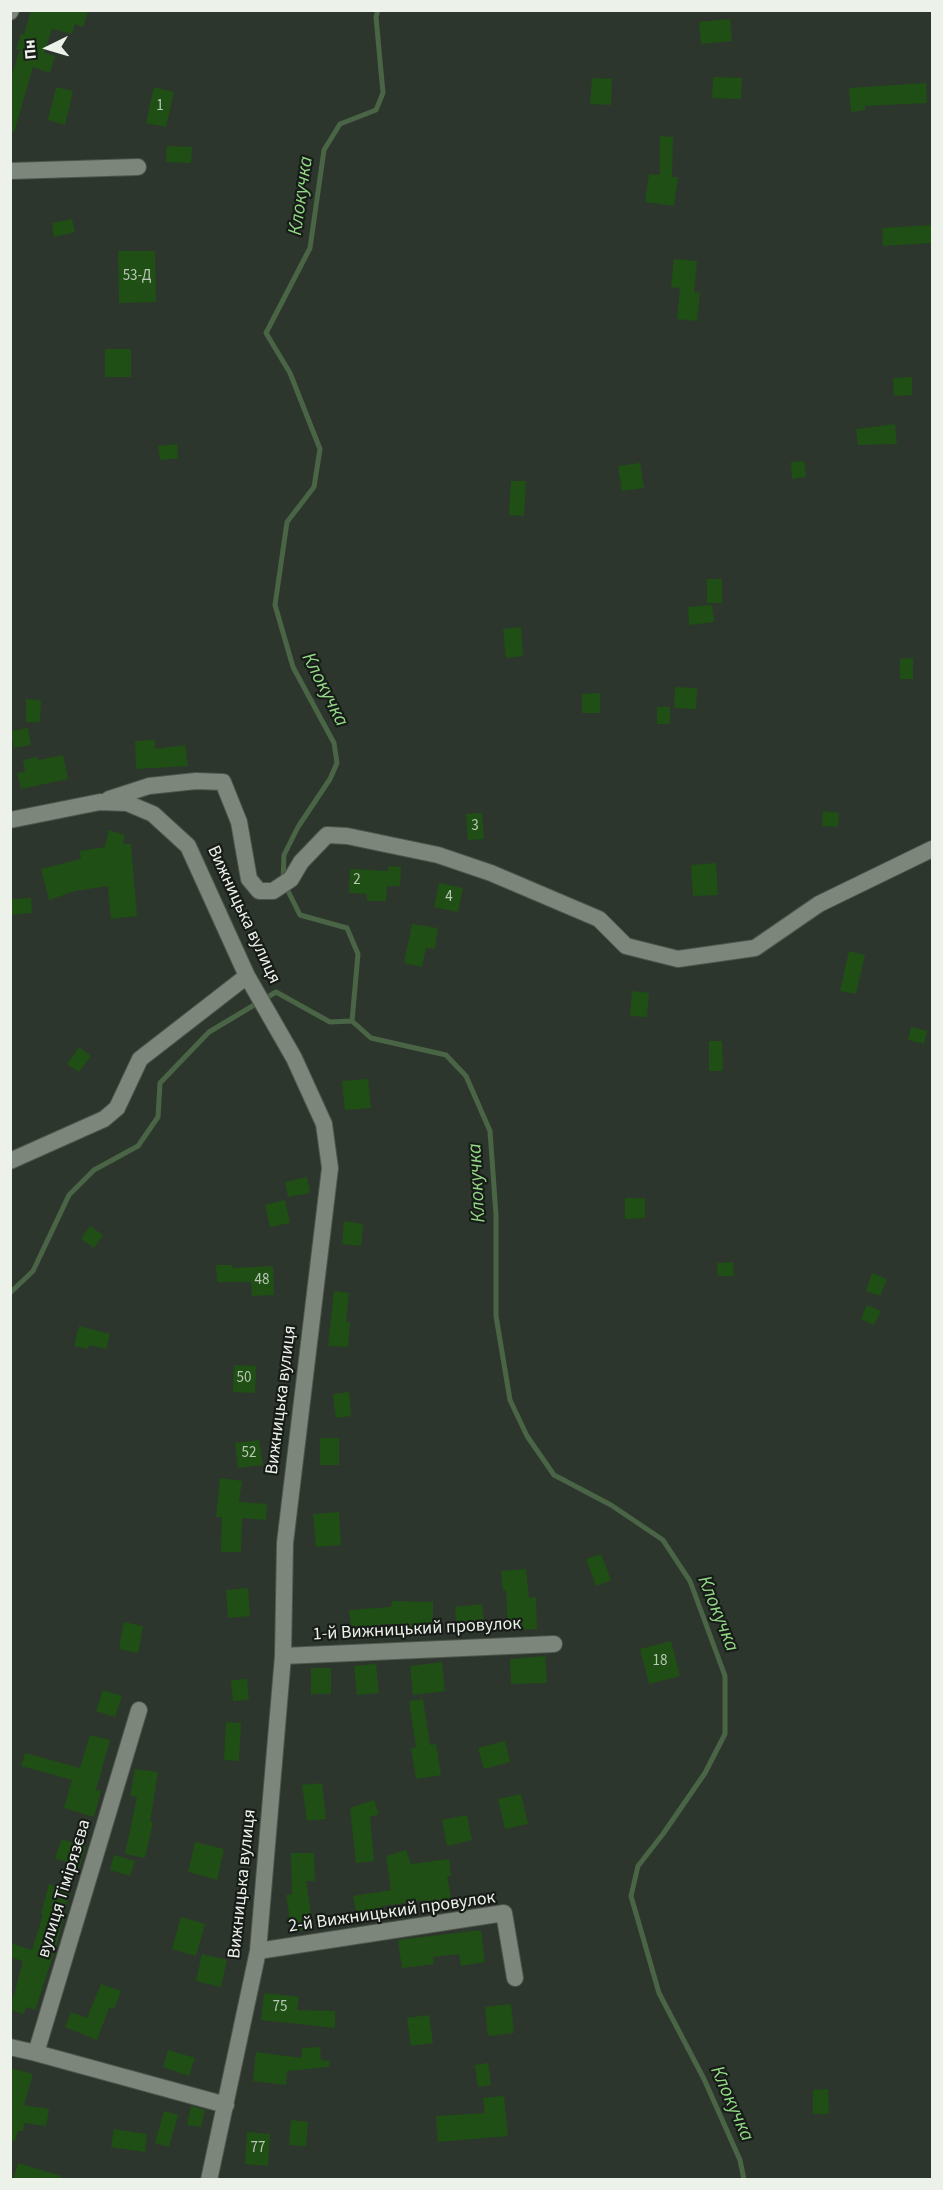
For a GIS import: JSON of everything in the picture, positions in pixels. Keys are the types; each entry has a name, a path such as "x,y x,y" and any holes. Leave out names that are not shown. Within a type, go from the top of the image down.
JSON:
{"street":[{"path":"10,171 138,167"},
{"path":"100,802 149,786 196,781 222,782 239,822 249,879 259,891 273,891 291,879 300,862 327,835 347,836 438,855 491,873 599,919 626,946 678,959 755,948 819,904 933,849"},
{"name":"Вижницька вулиця","path":"10,820 100,802 127,803 153,814 188,846 250,981 294,1058 324,1124 330,1168 285,1543 283,1656 258,1951 209,2180"},
{"path":"10,1161 104,1119 117,1108 140,1059 250,981"},
{"name":"1-й Вижницький провулок","path":"283,1656 554,1644"},
{"name":"вулиця Тімірязєва","path":"36,2053 139,1710"},
{"name":"2-й Вижницький провулок","path":"258,1951 504,1913 516,1978"},
{"path":"10,2047 226,2105"}],"building":[{"path":"31,10 79,10 88,13 83,27 75,24 72,34 52,29 44,53 55,56 50,73 33,67 14,132 10,132 10,80 20,50 16,49 21,34 24,35"},
{"path":"730,19 732,41 701,44 699,22"},
{"path":"713,77 742,78 741,99 712,98"},
{"path":"592,78 612,79 611,105 590,104"},
{"path":"926,83 927,103 865,106 865,110 851,112 849,88"},
{"path":"56,87 73,91 65,125 48,120"},
{"path":"154,87 174,92 166,127 146,123"},
{"path":"660,136 673,137 672,177 678,177 674,206 645,202 649,174 660,175"},
{"path":"167,146 192,147 191,163 166,162"},
{"path":"72,219 75,232 54,237 52,223"},
{"path":"931,225 932,243 883,246 882,228"},
{"path":"118,251 155,251 156,302 119,303"},
{"path":"674,259 697,261 694,292 700,293 697,321 677,319 680,288 671,287"},
{"path":"105,349 131,349 131,377 105,377"},
{"path":"912,377 912,395 894,396 893,378"},
{"path":"895,424 897,444 858,445 856,429"},
{"path":"177,444 178,458 160,460 158,446"},
{"path":"804,461 806,477 792,479 791,462"},
{"path":"640,463 644,488 622,491 618,466"},
{"path":"511,481 526,481 524,516 509,515"},
{"path":"707,579 722,579 722,603 707,603"},
{"path":"712,605 714,622 689,625 688,607"},
{"path":"521,627 523,656 506,658 503,629"},
{"path":"913,658 913,679 900,679 900,659"},
{"path":"675,687 697,688 696,709 674,708"},
{"path":"600,693 600,713 582,713 582,694"},
{"path":"26,699 41,700 40,722 26,722"},
{"path":"657,707 670,707 670,724 657,724"},
{"path":"28,728 31,745 14,748 11,731"},
{"path":"155,740 155,749 185,745 188,766 136,769 135,741"},
{"path":"63,755 68,779 21,789 17,773 25,772 23,760 37,757 38,760"},
{"path":"823,811 839,813 838,827 822,826"},
{"path":"482,813 484,839 468,840 466,814"},
{"path":"109,830 125,835 123,844 131,844 137,916 111,919 108,886 75,891 49,900 41,869 81,859 80,851 105,847"},
{"path":"716,863 718,895 693,896 691,865"},
{"path":"388,866 401,867 400,886 387,886 386,901 367,901 367,894 349,893 350,869 388,871"},
{"path":"439,883 463,888 458,912 434,907"},
{"path":"31,898 32,913 10,915 10,899"},
{"path":"412,924 438,928 435,949 426,948 422,967 404,963"},
{"path":"849,951 865,955 856,994 840,991"},
{"path":"632,991 649,993 647,1017 630,1016"},
{"path":"911,1027 927,1031 924,1044 908,1040"},
{"path":"709,1041 722,1041 723,1071 709,1071"},
{"path":"79,1047 91,1056 79,1072 67,1064"},
{"path":"368,1079 371,1108 345,1110 342,1081"},
{"path":"307,1177 310,1193 288,1197 285,1182"},
{"path":"625,1198 645,1198 645,1218 625,1219"},
{"path":"285,1200 290,1223 270,1227 265,1205"},
{"path":"344,1221 363,1224 361,1246 342,1244"},
{"path":"90,1226 103,1235 94,1248 81,1239"},
{"path":"733,1262 734,1276 718,1276 717,1263"},
{"path":"216,1265 232,1265 232,1268 273,1266 274,1295 252,1296 251,1282 217,1282"},
{"path":"872,1273 887,1279 880,1296 866,1291"},
{"path":"334,1291 349,1293 346,1322 350,1322 348,1347 328,1346"},
{"path":"867,1305 881,1311 874,1325 861,1319"},
{"path":"79,1326 110,1334 106,1349 89,1345 88,1349 74,1346"},
{"path":"234,1365 256,1366 255,1393 233,1392"},
{"path":"349,1392 351,1416 336,1418 333,1394"},
{"path":"320,1438 339,1438 339,1465 320,1465"},
{"path":"259,1440 263,1465 238,1468 235,1443"},
{"path":"220,1478 242,1481 239,1502 267,1504 266,1520 242,1518 241,1552 221,1552 222,1517 216,1517"},
{"path":"339,1512 341,1545 316,1547 313,1514"},
{"path":"601,1554 611,1580 596,1586 586,1559"},
{"path":"526,1569 529,1598 536,1597 537,1629 508,1630 506,1590 503,1591 501,1571"},
{"path":"248,1588 250,1616 228,1618 226,1590"},
{"path":"392,1601 433,1602 433,1633 409,1633 409,1624 380,1624 381,1634 352,1635 349,1610 391,1607"},
{"path":"482,1604 484,1628 457,1631 455,1607"},
{"path":"124,1622 143,1626 138,1653 119,1649"},
{"path":"671,1641 680,1676 649,1684 640,1649"},
{"path":"545,1656 547,1683 511,1684 510,1659"},
{"path":"442,1662 445,1691 413,1695 410,1666"},
{"path":"376,1664 379,1693 357,1695 354,1666"},
{"path":"311,1668 331,1668 331,1694 311,1694"},
{"path":"247,1679 249,1700 233,1701 231,1680"},
{"path":"103,1690 122,1696 115,1717 96,1711"},
{"path":"423,1699 430,1745 436,1744 441,1775 416,1779 411,1748 416,1747 409,1701"},
{"path":"226,1722 241,1723 239,1761 224,1760"},
{"path":"90,1735 110,1740 96,1790 101,1791 94,1817 64,1808 72,1780 21,1766 25,1753 80,1768"},
{"path":"505,1741 510,1762 484,1769 478,1748"},
{"path":"135,1769 158,1772 150,1822 153,1822 145,1858 125,1854 137,1797 130,1796"},
{"path":"322,1783 326,1819 307,1821 302,1785"},
{"path":"521,1794 528,1824 505,1829 498,1799"},
{"path":"374,1800 379,1814 370,1817 374,1861 356,1863 350,1808"},
{"path":"467,1815 472,1840 447,1846 442,1820"},
{"path":"62,1839 86,1847 79,1867 55,1858"},
{"path":"195,1842 224,1849 217,1880 188,1872"},
{"path":"406,1850 411,1864 449,1859 451,1876 447,1876 452,1903 428,1907 426,1900 382,1906 383,1914 357,1917 353,1896 391,1890 386,1856"},
{"path":"291,1853 314,1853 315,1881 306,1881 313,1928 292,1932 286,1895 292,1894"},
{"path":"114,1855 135,1861 130,1876 110,1870"},
{"path":"49,1884 70,1890 57,1944 35,2010 26,2007 24,2014 10,2010 23,1961 10,1957 10,1943 32,1950 43,1915 41,1914"},
{"path":"181,1917 205,1924 196,1956 172,1949"},
{"path":"481,1930 485,1962 461,1966 459,1954 433,1957 434,1964 402,1968 398,1940"},
{"path":"202,1954 227,1960 221,1987 196,1981"},
{"path":"101,1984 121,1991 114,2009 109,2008 97,2040 65,2027 71,2012 87,2018"},
{"path":"264,1993 299,1997 297,2010 335,2011 335,2028 261,2020"},
{"path":"511,2004 514,2033 488,2036 485,2007"},
{"path":"429,2015 433,2043 411,2046 407,2018"},
{"path":"320,2047 321,2060 330,2061 329,2067 287,2071 286,2085 253,2081 256,2052 302,2058 302,2048"},
{"path":"168,2050 195,2058 189,2076 163,2067"},
{"path":"488,2063 491,2085 478,2087 475,2065"},
{"path":"10,2068 33,2074 24,2105 49,2109 46,2126 24,2123 23,2131 18,2131 15,2141 10,2141"},
{"path":"828,2089 829,2114 813,2114 813,2090"},
{"path":"504,2096 508,2136 438,2142 436,2116 485,2113 483,2098"},
{"path":"191,2106 205,2110 201,2127 187,2125"},
{"path":"164,2111 178,2115 169,2147 155,2143"},
{"path":"291,2120 308,2122 306,2146 289,2145"},
{"path":"114,2129 147,2134 145,2152 111,2147"},
{"path":"247,2132 270,2134 268,2166 245,2164"},
{"path":"18,2163 61,2176 61,2180 13,2180"}],"waterway":[{"name":"Клокучка","path":"378,10 376,17 383,93 376,110 340,124 324,150 310,248 266,333 290,373 320,449 314,487 287,522 275,605 293,667 334,743 337,763 330,779 298,827 284,855 283,881 300,915 347,928 358,954 352,1021 371,1038 446,1055 466,1076 490,1131 496,1215 496,1316 510,1400 527,1436 554,1475 611,1505 663,1540 690,1581 725,1676 725,1734 705,1773 638,1866 631,1896 659,1993 704,2079 740,2160 744,2180"},
{"path":"10,1293 33,1271 69,1195 94,1170 138,1146 158,1117 160,1083 209,1032 276,992 330,1022 352,1021"}]}
